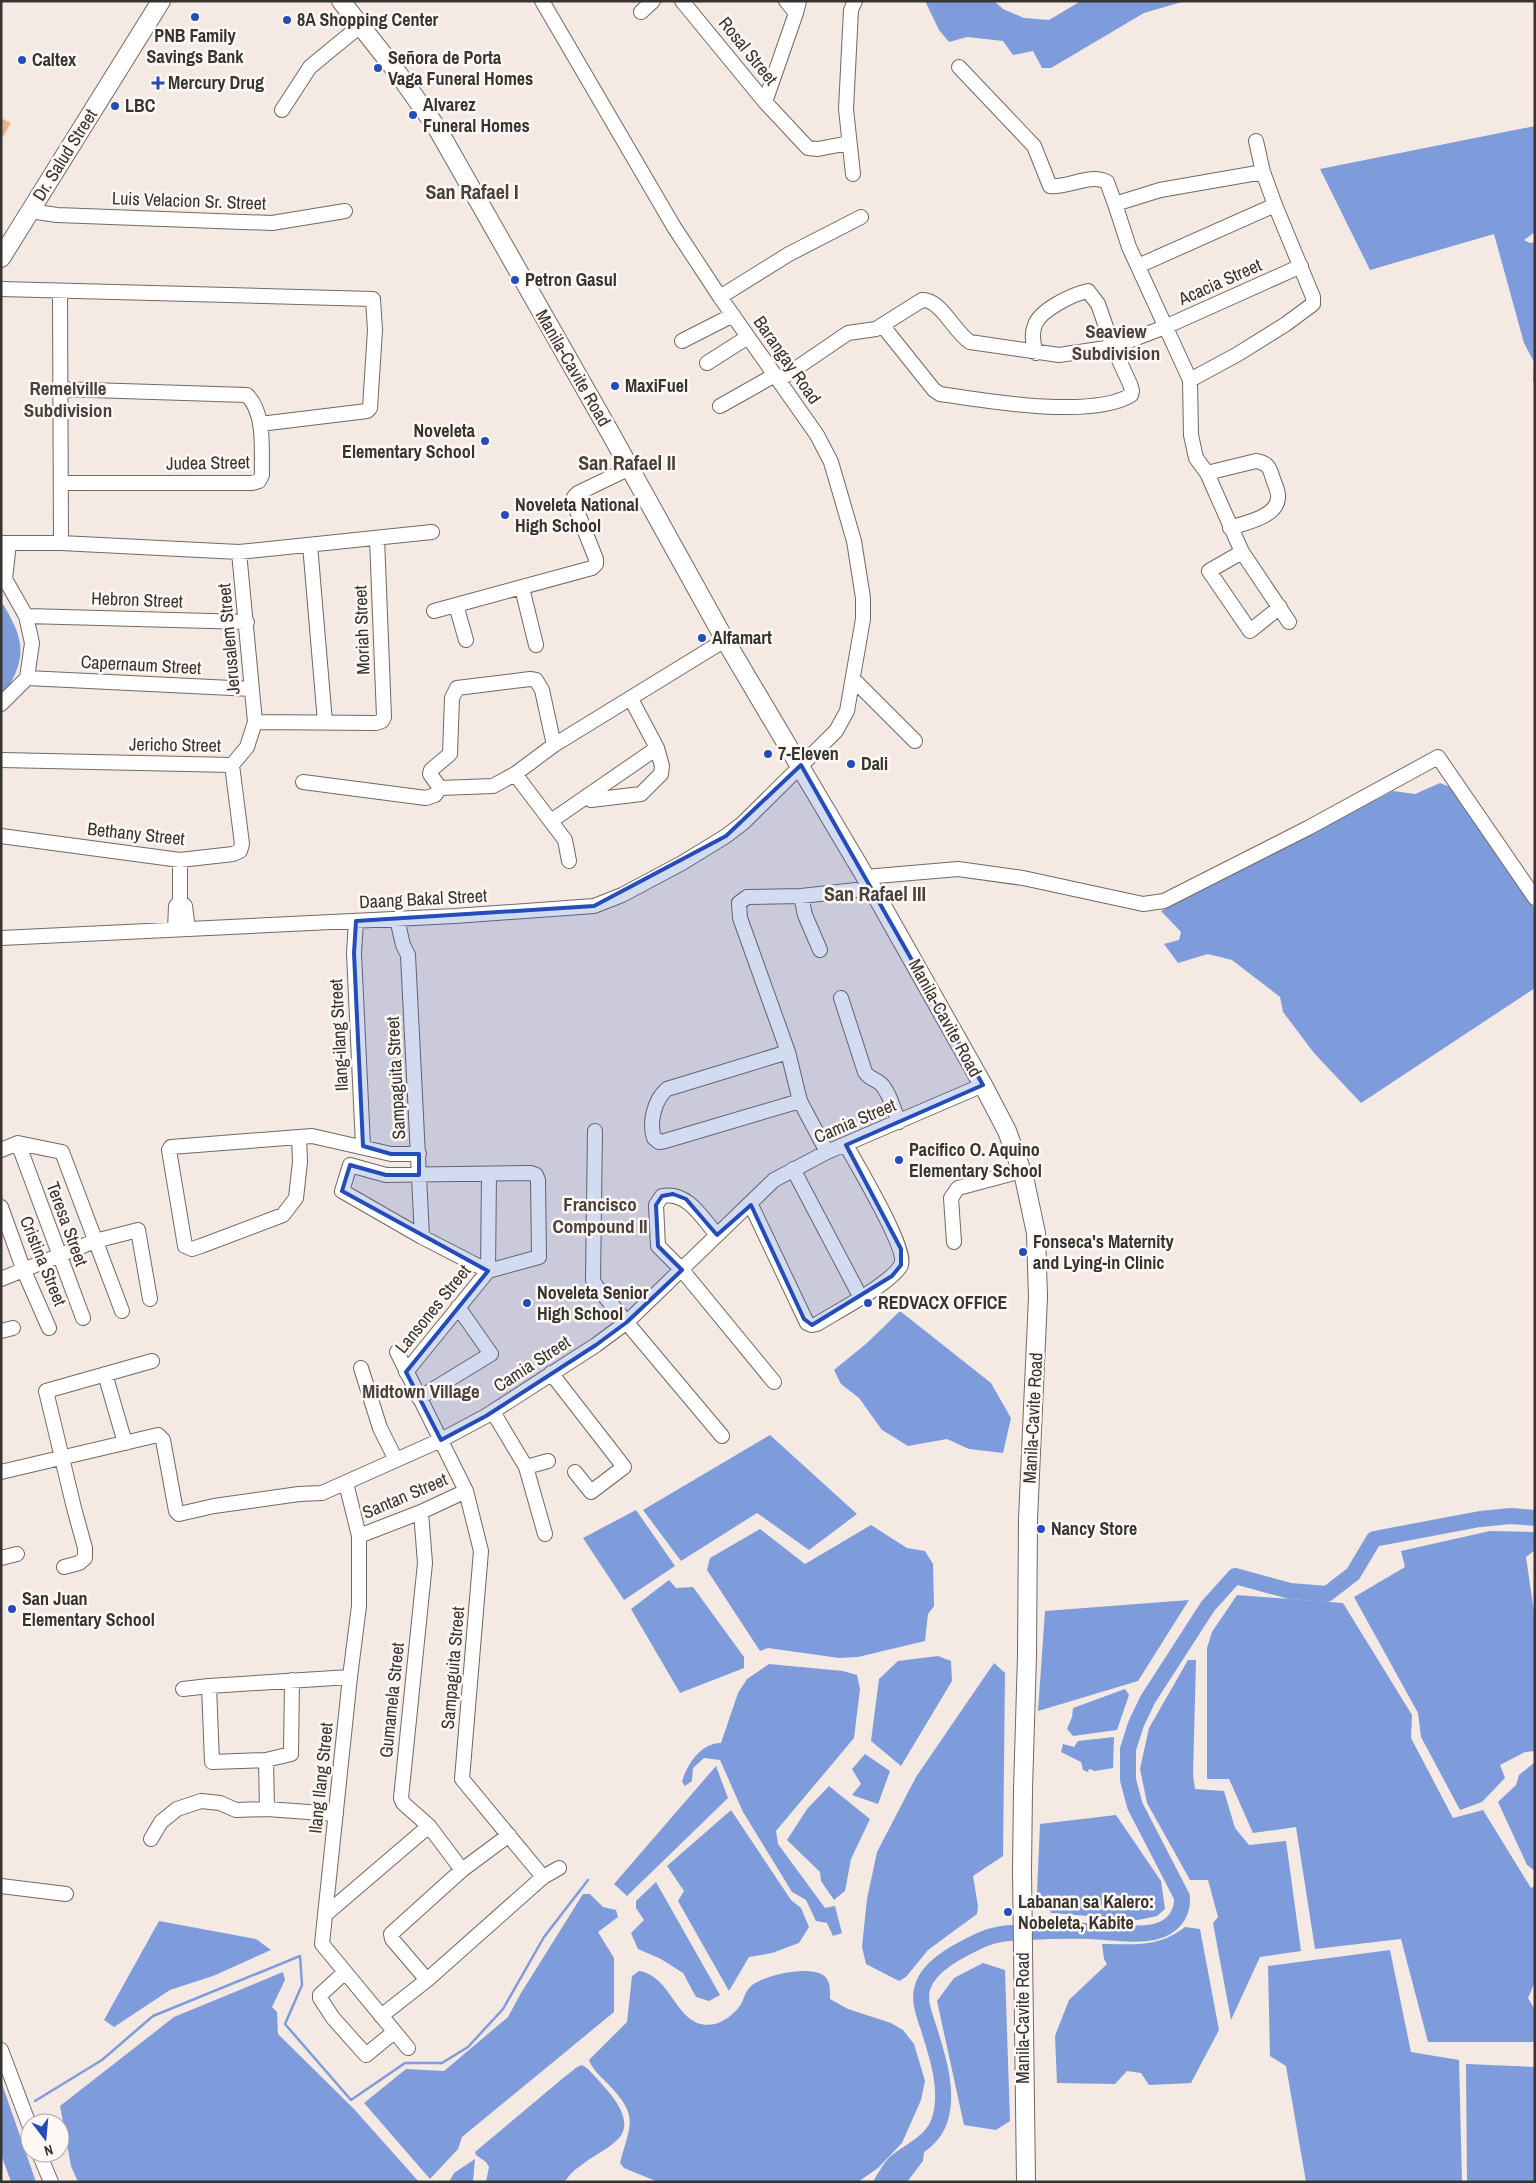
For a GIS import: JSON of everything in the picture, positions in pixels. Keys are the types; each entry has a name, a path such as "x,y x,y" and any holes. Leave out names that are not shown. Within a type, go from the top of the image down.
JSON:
{"main road":[{"name":"Dr. Salud Street","path":"1,258 161,1"},
{"name":"Manila-Cavite Road","path":"341,1 419,101 437,128 630,468 725,640 801,765 865,886 983,1085 1007,1131 1022,1171 1036,1233 1038,1297 1028,1519 1027,1655 1023,1790 1022,1920 1026,2182"}],"street":[{"path":"641,12 654,1"},
{"name":"Rosal Street","path":"682,1 765,102 808,148 818,149 848,143"},
{"path":"765,102 797,7 786,1"},
{"path":"853,174 848,143 846,109 850,14 855,1"},
{"name":"Barangay Road","path":"547,4 674,227 720,297 817,435 827,452 839,484 854,540 864,598 863,619 844,721 801,765"},
{"path":"282,110 310,68 361,25"},
{"path":"959,67 1034,146 1050,186 1076,181 1102,180 1107,182 1130,247 1190,380 1192,448 1196,458 1207,473 1242,552 1289,622"},
{"path":"1190,380 1246,349 1286,324 1313,304 1313,298 1301,266 1263,172 1256,141"},
{"path":"1115,204 1160,190 1263,172"},
{"path":"1138,266 1275,205"},
{"name":"Luis Velacion Sr. Street","path":"30,211 57,215 272,223 346,211"},
{"path":"720,297 789,254 860,217"},
{"name":"Acacia Street","path":"720,406 777,378 848,333 876,329 922,300 929,300 936,304 964,338 970,342 1059,355 1113,347 1165,327 1301,266"},
{"path":"1,289 373,299 375,330 370,408 367,411 260,424"},
{"path":"60,292 61,543"},
{"path":"882,325 934,390 940,394 1038,406 1085,407 1125,398 1132,391 1113,347 1098,304 1088,292 1080,292 1046,310 1035,323 1032,338 1036,352"},
{"path":"682,341 733,315"},
{"path":"707,363 748,337"},
{"name":"Judea Street","path":"59,389 247,395 253,402 260,424 262,475 259,481 252,483 61,483"},
{"path":"1207,473 1256,461 1264,462 1270,467 1278,497 1276,506 1268,513 1230,528"},
{"path":"434,612 592,568 596,564 574,498 578,493 630,468"},
{"path":"1,704 27,678 32,643 26,616 5,579 5,543 61,543 239,552 432,532"},
{"name":"Moriah Street","path":"325,722 376,723 382,721 384,717 377,538"},
{"path":"255,722 325,722 310,545"},
{"name":"Jerusalem Street","path":"239,552 255,722"},
{"path":"1242,552 1209,571 1222,592 1250,631 1280,607"},
{"path":"522,588 536,645"},
{"path":"456,605 466,640"},
{"name":"Hebron Street","path":"26,616 247,622"},
{"path":"440,788 493,786 515,774 554,745 725,640"},
{"name":"Capernaum Street","path":"27,678 252,689"},
{"path":"440,788 430,774 431,770 450,754 452,698 457,688 530,679 536,680 542,690 554,745"},
{"path":"853,679 915,741"},
{"path":"587,796 591,800 599,800 642,794 647,791 661,774 662,766 657,748 631,699"},
{"name":"Jericho Street","path":"1,760 232,765 247,747 255,722"},
{"path":"551,821 657,748"},
{"path":"827,1152 800,1100 788,1052 740,918 740,903 747,897 801,896 958,868 1023,878 1143,904 1164,901 1308,828 1438,757 1535,898"},
{"name":"Bethany Street","path":"1,836 180,860 233,854 240,851 242,844 232,765"},
{"name":"Daang Bakal Street","path":"1,938 397,919 594,906 656,876 726,836 743,823 801,765"},
{"path":"515,774 565,840 569,861"},
{"path":"304,782 426,798 435,795 440,788"},
{"path":"180,860 180,901 185,906 181,929"},
{"path":"801,896 805,916 820,950"},
{"name":"Sampaguita Street","path":"397,919 403,945 408,955 422,1237"},
{"name":"Ilang-ilang Street","path":"356,921 354,953 363,1146"},
{"path":"841,998 865,1072 868,1077 880,1083 884,1088 899,1122"},
{"path":"788,1052 667,1089 660,1095 651,1123 652,1132 654,1138 659,1142 665,1141 800,1100"},
{"name":"Camia Street","path":"124,1443 158,1435 163,1440 176,1511 179,1514 214,1506 299,1494 322,1493 346,1483 441,1440 493,1412 596,1345 627,1322 717,1235 751,1205 774,1180 827,1152 983,1085"},
{"path":"595,1131 593,1280 596,1286 722,1436"},
{"path":"299,1137 300,1162 296,1198 283,1215 192,1249 185,1246 169,1150 171,1147 299,1137 312,1136 363,1146 391,1154 419,1154"},
{"path":"1,1150 18,1143 62,1152 122,1311"},
{"name":"Teresa Street","path":"18,1143 83,1318"},
{"path":"751,1205 807,1323 817,1324 860,1298 892,1276 901,1264 902,1258 901,1249 879,1204 846,1145"},
{"path":"350,1165 386,1175 419,1175 531,1173 536,1175 538,1180 539,1257 488,1271 422,1237 342,1191 350,1165"},
{"path":"793,1170 860,1298"},
{"path":"954,1242 951,1198 958,1188 1022,1171"},
{"path":"488,1271 489,1174"},
{"path":"717,1235 686,1199 673,1194 662,1196 656,1205 658,1246 682,1270 774,1382"},
{"name":"Cristina Street","path":"1,1207 24,1271 50,1328"},
{"path":"1,1280 95,1242 138,1230 150,1298"},
{"name":"Lansones Street","path":"406,1372 488,1271"},
{"path":"419,1398 491,1354 458,1307"},
{"name":"Sampaguita Street","path":"397,1352 466,1491 481,1551 462,1779 543,1877"},
{"path":"64,1567 79,1563 85,1558 85,1548 46,1391 152,1361"},
{"path":"361,1368 380,1428 396,1460"},
{"path":"552,1373 624,1468 591,1492 575,1472"},
{"path":"1,1472 124,1443 105,1374"},
{"path":"493,1412 526,1467 545,1534"},
{"path":"526,1467 548,1460"},
{"name":"Ilang Ilang Street","path":"346,1483 359,1536 359,1606 322,1944 408,2048"},
{"name":"Santan Street","path":"359,1536 421,1512 466,1491"},
{"name":"Gumamela Street","path":"421,1512 425,1563 401,1798 403,1803 429,1826 462,1870"},
{"path":"1,1558 18,1554"},
{"path":"183,1689 292,1680 350,1678"},
{"path":"209,1686 212,1762 266,1760 291,1754 292,1680"},
{"path":"266,1760 267,1809"},
{"path":"151,1839 161,1822 177,1809 201,1801 220,1803 236,1810 267,1809 336,1814"},
{"path":"326,1914 429,1826"},
{"path":"427,1980 392,1940 391,1934 462,1870 509,1835"},
{"path":"381,2016 427,1980 543,1877 558,1868"},
{"path":"1,1886 66,1894"},
{"path":"345,1972 320,1995 333,2018 366,2056 394,2032"},
{"path":"1,2050 25,2113"},
{"path":"43,2163 51,2182"}],"highlighted area":[{"path":"801,765 983,1085 846,1145 901,1249 901,1265 892,1276 812,1325 804,1319 751,1205 717,1235 686,1199 673,1194 662,1196 656,1205 658,1246 682,1270 627,1322 596,1345 486,1416 441,1440 406,1372 488,1271 342,1191 350,1165 386,1175 419,1175 419,1154 391,1154 363,1146 354,953 356,921 594,906 726,836"}],"shaded area":[{"path":"1,118 11,123 1,140"}],"water":[{"path":"925,1 994,1 1003,9 1024,18 1049,20 1081,1 1185,1 1144,13 1051,68 1042,68 1033,51 1013,55 1003,41 967,37 949,42 939,30"},
{"path":"1535,126 1535,232 1524,240 1530,243 1535,242 1535,384 1533,381 1534,362 1524,343 1494,234 1370,270 1320,169"},
{"path":"1,601 16,628 21,650 16,673 1,700"},
{"path":"1440,783 1450,787 1535,909 1535,988 1361,1103 1314,1053 1283,1012 1280,997 1232,960 1208,954 1178,963 1164,944 1179,940 1181,932 1161,911 1393,791 1415,794"},
{"path":"900,1311 991,1383 1011,1418 1003,1453 969,1449 947,1439 908,1446 882,1430 859,1398 841,1384 834,1370 867,1343"},
{"path":"770,1435 857,1514 809,1550 757,1513 681,1561 643,1510"},
{"path":"636,1510 675,1566 624,1600 583,1538"},
{"path":"871,1525 907,1548 925,1551 933,1564 934,1606 928,1614 925,1641 858,1657 839,1658 768,1648 760,1651 707,1570 710,1558 760,1529 805,1564"},
{"path":"1490,1531 1535,1532 1535,1550 1526,1557 1535,1619 1535,1751 1525,1752 1500,1765 1505,1778 1482,1802 1460,1810 1421,1737 1418,1713 1354,1597 1405,1567 1401,1551"},
{"path":"669,1580 676,1588 693,1587 744,1657 744,1668 680,1693 631,1609"},
{"path":"1237,1595 1343,1603 1412,1715 1411,1738 1453,1818 1483,1810 1531,1888 1535,1886 1535,1982 1528,1998 1535,2010 1535,2042 1428,2042 1401,1939 1315,1949 1296,1827 1253,1833 1229,1779 1207,1779 1207,1648 1212,1632"},
{"path":"1189,1600 1138,1681 1038,1711 1045,1611"},
{"path":"938,1656 951,1661 952,1681 901,1766 871,1741 879,1679 898,1661"},
{"path":"1188,1660 1196,1660 1193,1775 1195,1789 1224,1791 1235,1828 1249,1845 1286,1841 1301,1951 1260,1957 1231,2020 1213,1923 1218,1917 1208,1880 1190,1880 1147,1803 1140,1769 1149,1728"},
{"path":"994,1663 1005,1673 1003,1856 973,1876 978,1906 977,1914 928,1950 906,1977 899,1981 866,1964 862,1947 867,1899 877,1852 916,1777"},
{"path":"769,1664 843,1671 857,1675 860,1689 854,1738 776,1831 778,1844 825,1908 835,1906 842,1933 833,1936 827,1923 816,1921 806,1900 792,1892 743,1812 720,1760 704,1758 693,1768 692,1781 685,1786 682,1782 687,1768 701,1751 714,1744 721,1743 738,1693 747,1679"},
{"path":"1125,1689 1129,1695 1117,1730 1073,1736 1067,1729 1072,1717 1073,1708"},
{"path":"1114,1737 1113,1768 1095,1771 1089,1769 1088,1772 1083,1770 1081,1762 1061,1752 1063,1744 1074,1747 1078,1741"},
{"path":"865,1754 890,1771 878,1804 852,1795 861,1784 852,1769"},
{"path":"1535,1762 1535,1871 1527,1865 1498,1802 1516,1785 1519,1775"},
{"path":"716,1766 728,1798 627,1896 614,1884"},
{"path":"829,1786 870,1819 851,1859 845,1891 834,1900 821,1881 820,1872 787,1840 807,1809"},
{"path":"731,1810 791,1900 801,1908 809,1927 799,1943 772,1953 749,1957 729,1991 678,1901 684,1891 667,1866"},
{"path":"1116,1815 1161,1881 1165,1909 1157,1916 1138,1920 1051,1913 1047,1902 1037,1892 1040,1824"},
{"path":"656,1882 720,1995 709,2001 696,1997 683,1973 661,1959 638,1949 631,1933 644,1920 636,1908 636,1901"},
{"path":"583,1894 590,1894 603,1907 616,1910 618,1917 598,1932 614,1958 614,2012 462,2137 458,2149 430,2179 364,2103 406,2069 444,2071 508,2017"},
{"path":"159,1921 256,1939 271,1950 213,1976 170,1990 114,2027 104,2020"},
{"path":"1185,1927 1200,1929 1219,2030 1191,2083 1149,2085 1141,2073 1127,2071 1115,2084 1057,2083 1055,2036 1069,2000 1107,1964 1104,1959 1102,1944 1156,1942 1175,1934"},
{"path":"1390,1950 1411,2052 1459,2060 1462,2182 1306,2182 1286,2066 1270,2056 1268,1966"},
{"path":"983,1963 1005,1970 1010,2121 996,2130 964,2125 937,2001 954,1978"},
{"path":"639,1971 651,1975 668,1992 683,2012 692,2020 702,2024 715,2024 728,2017 739,2007 750,1987 764,1979 796,1971 816,1972 823,1975 829,1983 830,1999 848,2009 891,2023 903,2030 914,2044 925,2081 921,2100 902,2143 878,2168 858,2182 658,2182 624,2168 620,2163 629,2130 630,2121 628,2113 618,2095 594,2070 589,2060 627,2022 632,1976"},
{"path":"283,1972 285,1980 272,2007 277,2012 278,2034 354,2109 419,2182 78,2182 70,2161 70,2113 61,2113 60,2106 174,2017"},
{"path":"1466,2064 1535,2067 1535,2182 1467,2182"},
{"path":"582,2065 609,2092 621,2110 624,2129 619,2138 575,2170 565,2182 486,2182 489,2167 475,2152 562,2079"},
{"path":"1,2081 20,2136 20,2163 29,2163 36,2182 11,2182 1,2154"},
{"path":"925,2143 923,2161 907,2182 873,2182 909,2147"},
{"path":"475,2159 473,2182 449,2182 454,2173"}],"waterway":[{"path":"882,2182 895,2163 932,2134 940,2119 943,2084 921,2001 923,1986 932,1971 939,1964 965,1948 987,1938 1009,1933 1090,1931 1130,1934 1154,1932 1171,1924 1181,1910 1182,1897 1135,1806 1128,1780 1128,1749 1136,1724 1148,1699 1208,1606 1235,1576 1290,1591 1327,1594 1353,1574 1374,1539 1480,1519 1511,1516 1535,1518"},
{"path":"35,2101 102,2060 153,2016 300,1956 302,1985 285,2024 351,2100 405,2063 442,2063 468,2047 503,2009 544,1937 588,1880"}],"place":[{"name":"PNB Family Savings Bank","path":"195,17"},
{"name":"8A Shopping Center","path":"287,20"},
{"name":"Caltex","path":"22,60"},
{"name":"Señora de Porta Vaga Funeral Homes","path":"378,68"},
{"name":"Mercury Drug","path":"158,83"},
{"name":"LBC","path":"115,106"},
{"name":"Alvarez Funeral Homes","path":"413,115"},
{"name":"Petron Gasul","path":"515,280"},
{"name":"MaxiFuel","path":"615,386"},
{"name":"Noveleta Elementary School","path":"485,441"},
{"name":"Noveleta National High School","path":"505,515"},
{"name":"Alfamart","path":"702,638"},
{"name":"7-Eleven","path":"768,754"},
{"name":"Dali","path":"851,764"},
{"name":"Pacifico O. Aquino Elementary School","path":"899,1160"},
{"name":"Fonseca's Maternity and Lying-in Clinic","path":"1023,1252"},
{"name":"Noveleta Senior High School","path":"527,1303"},
{"name":"REDVACX OFFICE","path":"868,1303"},
{"name":"Nancy Store","path":"1041,1529"},
{"name":"San Juan Elementary School","path":"12,1609"},
{"name":"Labanan sa Kalero: Nobeleta, Kabite","path":"1008,1912"}],"district":[{"name":"San Rafael I","path":"472,192"},
{"name":"Seaview Subdivision","path":"1116,342"},
{"name":"Remelville Subdivision","path":"68,399"},
{"name":"San Rafael II","path":"627,463"},
{"name":"San Rafael III","path":"875,894"},
{"name":"Francisco Compound II","path":"600,1215"},
{"name":"Midtown Village","path":"421,1391"}]}
